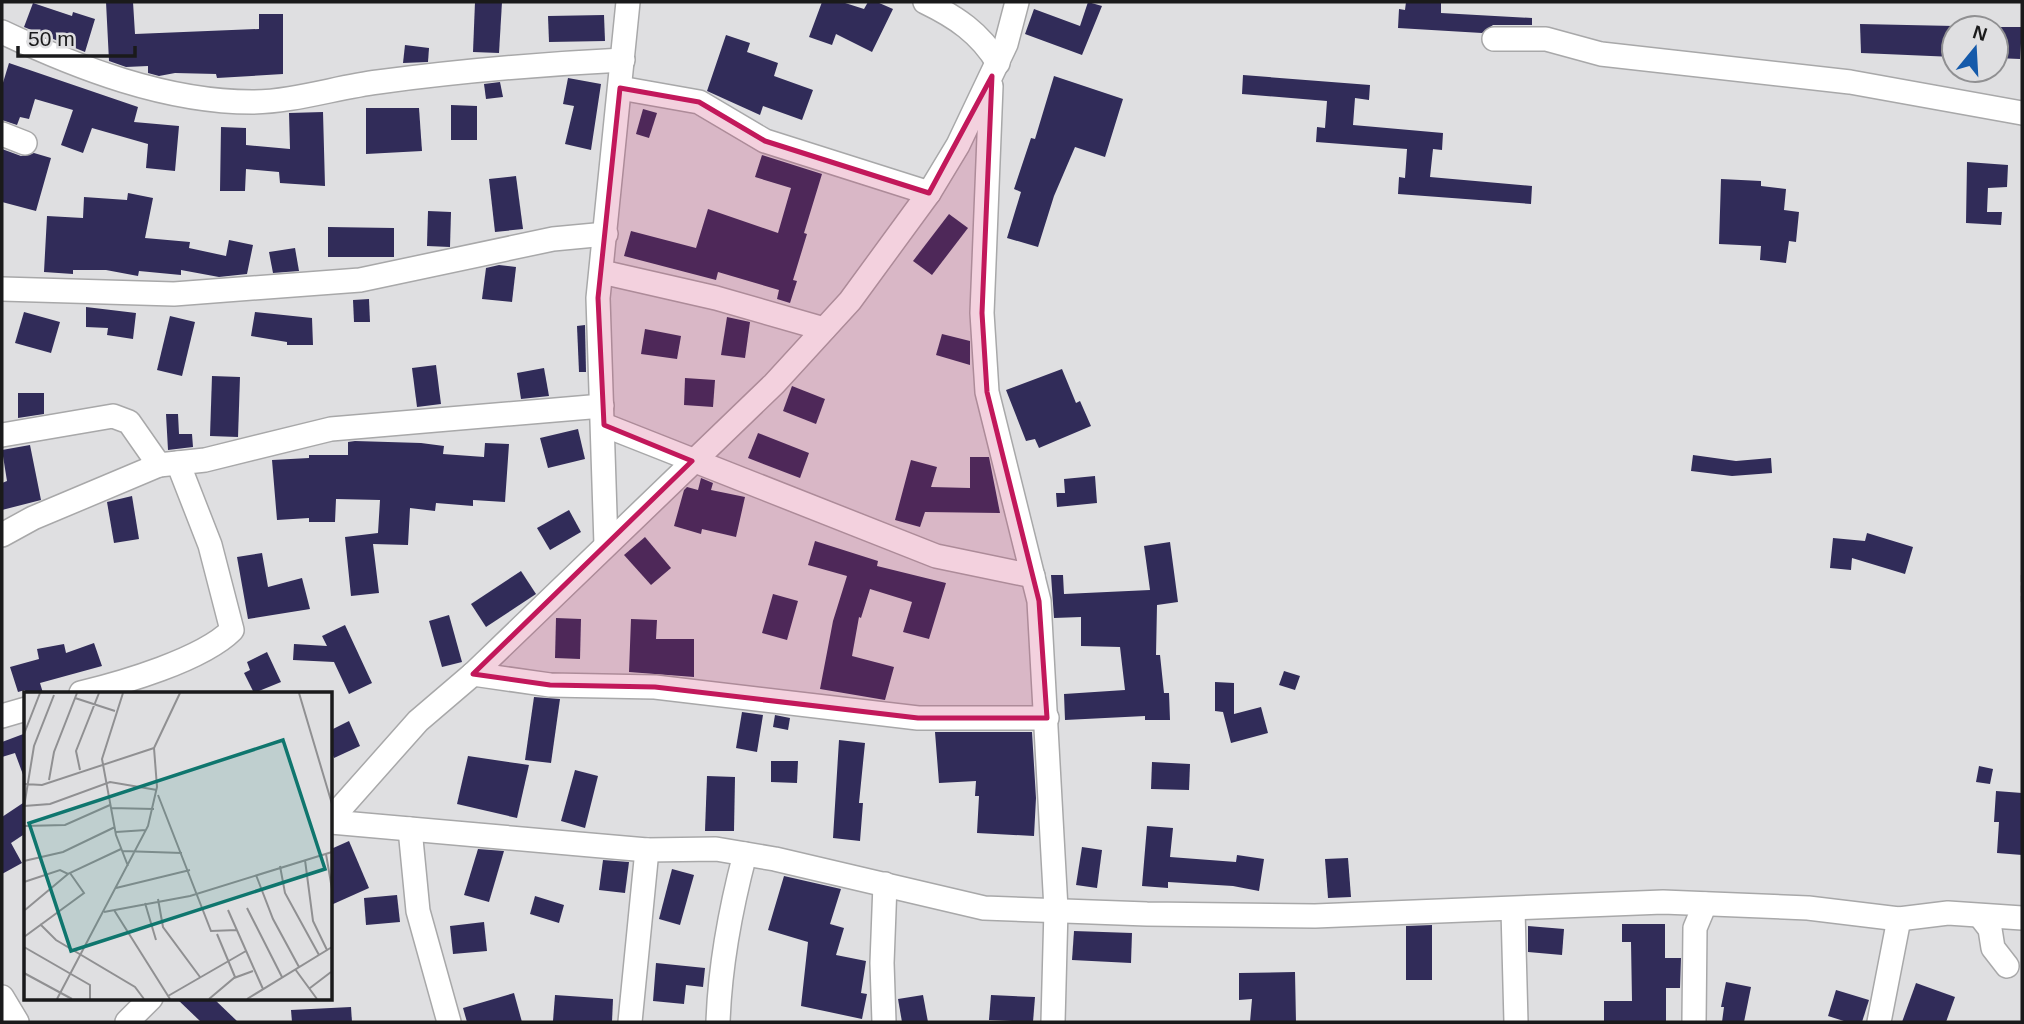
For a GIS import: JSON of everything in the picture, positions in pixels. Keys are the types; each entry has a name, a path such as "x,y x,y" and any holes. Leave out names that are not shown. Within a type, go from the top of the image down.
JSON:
{"street":[{"path":"606,545 598,298 628,2"},
{"path":"925,2 970,27 985,41 995,69 982,313 987,392 1039,601 1056,909 1052,1022"},
{"path":"332,820 418,721 473,674 774,384 850,301 929,193 958,145 995,69 1017,2"},
{"path":"2,32 38,49 135,83 194,97 254,102 378,82 522,65 623,60"},
{"path":"1494,39 1546,39 1601,54 1850,82 2022,113"},
{"path":"620,88 699,102 765,141 929,193"},
{"path":"2,134 25,143"},
{"path":"2,289 174,295 360,280 553,239 606,234"},
{"path":"602,272 716,298 824,329"},
{"path":"2,435 113,416 129,422 169,464 210,545 232,630 202,650 131,680 85,692"},
{"path":"2,535 33,518 169,464 205,460 331,429 603,416 692,461 936,556 1033,576"},
{"path":"473,674 550,685 655,687 918,718 1047,718"},
{"path":"2,716 24,710"},
{"path":"332,821 647,850 716,849 885,884 984,908 1147,915 1315,916 1663,902 1808,908 1899,919 1948,913 2022,918"},
{"path":"410,829 418,911 449,1022"},
{"path":"631,1022 647,850"},
{"path":"719,1022 720,970 730,911 746,854"},
{"path":"884,1022 882,963 885,884"},
{"path":"1694,1022 1695,928 1705,904"},
{"path":"1513,910 1516,1022"},
{"path":"1980,916 1990,929 1993,948 2007,966"},
{"path":"1878,1022 1899,919"},
{"path":"2,997 17,1022"},
{"path":"127,1022 149,1000"}],"path":[{"path":"2022,575 2022,602"}],"highlighted area":[{"path":"992,76 982,313 987,392 1039,601 1047,718 918,718 655,687 550,685 473,674 692,461 604,425 598,298 620,88 699,102 765,141 929,193"}],"building":[{"path":"106,2 133,2 135,34 259,29 259,14 283,14 283,74 217,78 216,74 175,73 159,76 148,73 148,66 126,67 109,61"},
{"path":"475,2 502,2 499,53 473,52"},
{"path":"822,2 842,2 864,9 868,2 877,2 893,9 872,52 836,34 832,45 809,37"},
{"path":"1088,2 1102,6 1082,55 1025,34 1034,9 1080,26"},
{"path":"1406,2 1441,2 1441,13 1532,18 1532,25 1493,25 1482,33 1398,28 1399,9 1405,10"},
{"path":"33,3 72,16 73,12 95,19 85,52 24,27"},
{"path":"604,15 605,41 549,42 548,16"},
{"path":"1860,24 1940,26 1940,56 1861,53"},
{"path":"2010,27 2022,27 2020,59 2010,59"},
{"path":"726,35 750,43 747,52 778,63 774,76 813,90 802,120 763,106 760,115 707,91"},
{"path":"405,45 429,48 428,62 403,63"},
{"path":"9,63 138,107 134,122 179,126 175,171 146,168 148,144 92,128 83,153 61,145 73,110 35,99 29,119 20,117 17,125 2,120 2,86"},
{"path":"1243,75 1370,85 1369,100 1355,98 1353,125 1443,133 1442,150 1433,149 1430,177 1532,186 1531,204 1398,194 1399,177 1405,178 1407,149 1316,142 1317,127 1325,128 1327,101 1242,94"},
{"path":"1054,76 1123,99 1105,157 1075,147 1054,196 1038,247 1007,238 1021,192 1014,189 1031,138 1035,139"},
{"path":"568,78 601,84 591,150 565,144 574,106 563,104"},
{"path":"500,82 503,97 486,99 484,84"},
{"path":"451,105 477,106 477,140 451,140"},
{"path":"366,108 419,108 422,151 366,154"},
{"path":"643,109 657,113 649,138 636,134"},
{"path":"323,112 325,186 280,183 279,172 246,169 245,191 220,191 221,127 246,128 246,145 290,149 289,113"},
{"path":"2,149 21,156 34,153 51,158 36,211 2,202"},
{"path":"762,155 822,174 804,233 807,234 793,280 797,281 790,303 777,299 779,290 718,272 716,280 624,256 631,231 696,248 708,209 778,233 791,188 755,177"},
{"path":"1967,162 2008,165 2007,187 1988,188 1987,212 2002,212 2001,225 1966,223"},
{"path":"516,176 523,229 495,232 489,179"},
{"path":"1721,179 1761,181 1761,186 1786,189 1784,210 1799,212 1796,242 1789,241 1786,263 1760,260 1761,246 1719,244"},
{"path":"128,193 153,198 145,238 190,242 189,248 226,256 229,240 253,245 247,274 219,277 181,270 181,275 139,271 138,276 106,270 73,270 73,274 44,272 47,216 83,218 84,197 127,200"},
{"path":"428,211 451,212 450,247 427,246"},
{"path":"949,214 968,228 932,275 913,261"},
{"path":"328,227 394,228 394,257 328,257"},
{"path":"295,248 299,271 273,273 269,252"},
{"path":"499,265 516,267 512,302 482,299 486,268"},
{"path":"369,299 370,322 354,322 353,300"},
{"path":"86,307 136,313 133,339 107,335 108,328 86,327"},
{"path":"24,312 60,322 51,353 15,343"},
{"path":"255,312 312,318 313,345 287,345 287,342 251,336"},
{"path":"170,316 195,322 182,376 157,370"},
{"path":"727,317 750,322 745,358 721,355"},
{"path":"585,325 586,372 579,372 577,326"},
{"path":"645,329 681,336 677,359 641,354"},
{"path":"942,334 970,341 970,365 936,355"},
{"path":"436,365 441,404 417,407 412,368"},
{"path":"544,368 549,396 521,399 517,373"},
{"path":"1062,369 1076,403 1080,401 1091,426 1039,448 1035,439 1026,441 1006,390"},
{"path":"212,376 240,377 238,437 210,436"},
{"path":"685,378 715,380 713,407 684,405"},
{"path":"792,386 825,399 816,424 783,411"},
{"path":"18,393 44,393 44,414 18,418"},
{"path":"166,414 178,414 179,434 192,434 193,447 168,450"},
{"path":"578,429 585,459 548,468 540,438"},
{"path":"758,433 809,453 800,478 748,458"},
{"path":"348,442 421,443 444,446 443,454 484,457 485,443 509,444 505,502 473,500 473,506 436,503 435,511 410,508 408,545 373,544 379,593 351,596 345,537 378,533 380,500 336,499 335,522 309,522 309,518 277,520 272,460 309,458 309,455 348,455"},
{"path":"30,445 41,500 2,510 2,483 7,481 2,450"},
{"path":"1693,455 1736,461 1771,458 1772,473 1732,476 1691,471"},
{"path":"970,457 989,457 1000,513 925,512 920,527 895,520 911,460 937,467 931,487 970,488"},
{"path":"1095,476 1097,503 1057,507 1056,493 1065,493 1064,479"},
{"path":"701,478 713,483 711,490 745,497 736,537 702,529 701,534 674,526 684,490 687,487 698,490"},
{"path":"132,496 139,539 114,543 107,502"},
{"path":"569,510 581,532 550,550 537,528"},
{"path":"1867,533 1913,547 1905,574 1852,558 1851,570 1830,568 1833,538 1865,541"},
{"path":"645,537 671,568 651,585 624,555"},
{"path":"815,541 878,561 877,566 946,583 929,639 903,632 912,602 870,589 861,618 859,617 852,656 894,667 885,700 820,689 833,621 847,576 808,565"},
{"path":"1170,542 1178,602 1157,605 1156,655 1160,655 1164,693 1169,693 1170,720 1145,720 1145,716 1065,720 1064,694 1125,690 1120,647 1081,646 1081,617 1054,618 1051,575 1063,575 1064,594 1150,590 1144,546"},
{"path":"262,553 268,587 302,578 310,609 248,619 237,557"},
{"path":"521,571 536,594 486,627 471,604"},
{"path":"773,594 798,601 787,640 762,633"},
{"path":"449,615 462,662 442,667 429,621"},
{"path":"556,618 581,619 580,659 555,658"},
{"path":"631,619 657,620 656,639 694,639 694,677 629,672"},
{"path":"345,625 372,683 349,694 334,662 293,660 294,644 327,646 322,636"},
{"path":"94,643 102,666 40,683 43,692 18,692 10,667 39,659 37,649 64,644 66,653"},
{"path":"267,652 281,682 254,692 244,673 250,670 247,662"},
{"path":"1284,671 1300,676 1295,690 1279,685"},
{"path":"1215,682 1234,683 1234,714 1261,707 1268,733 1231,743 1223,712 1215,711"},
{"path":"534,697 560,699 551,763 525,760"},
{"path":"742,712 763,715 757,752 736,748"},
{"path":"775,715 790,718 788,730 773,727"},
{"path":"349,721 360,746 334,758 332,730"},
{"path":"935,732 1032,732 1036,798 1034,836 977,833 979,796 975,796 976,781 939,783"},
{"path":"24,734 24,777 15,753 2,757 2,742"},
{"path":"839,740 865,743 859,803 863,803 860,841 833,838"},
{"path":"468,756 529,765 517,818 457,804"},
{"path":"771,761 798,761 797,783 771,782"},
{"path":"1152,762 1190,764 1189,790 1151,789"},
{"path":"1979,766 1993,769 1990,784 1976,782"},
{"path":"575,770 598,776 585,828 561,821"},
{"path":"707,776 735,777 734,831 705,831"},
{"path":"1996,791 2022,793 2022,855 1997,853 1999,822 1994,822"},
{"path":"24,802 24,834 11,843 22,863 2,874 2,817"},
{"path":"1147,826 1173,828 1170,857 1236,862 1237,855 1264,859 1259,891 1233,886 1168,882 1168,888 1142,886"},
{"path":"349,841 369,888 332,905 332,849"},
{"path":"1082,847 1102,850 1097,888 1076,885"},
{"path":"478,849 504,851 489,902 464,895"},
{"path":"1348,858 1351,897 1328,898 1325,859"},
{"path":"603,860 629,862 625,893 599,890"},
{"path":"672,869 694,875 680,925 659,919"},
{"path":"784,876 841,889 830,924 844,928 836,955 866,961 861,993 867,994 862,1019 801,1006 808,942 768,930"},
{"path":"397,895 400,922 366,925 364,898"},
{"path":"535,896 564,905 559,923 530,914"},
{"path":"484,922 487,951 453,954 450,926"},
{"path":"1622,924 1665,924 1665,958 1681,958 1680,988 1666,988 1666,1022 1604,1022 1604,1001 1632,1001 1631,942 1622,942"},
{"path":"1432,925 1432,980 1406,980 1406,926"},
{"path":"1528,926 1564,929 1562,955 1528,952"},
{"path":"1074,931 1132,933 1131,963 1072,960"},
{"path":"656,963 705,968 703,987 686,985 684,1004 653,1001"},
{"path":"1295,972 1296,1022 1250,1022 1252,999 1239,1000 1239,973"},
{"path":"1726,982 1751,987 1744,1022 1722,1022 1724,1007 1721,1007"},
{"path":"1916,983 1955,997 1946,1022 1902,1022"},
{"path":"1836,990 1869,1000 1862,1022 1847,1022 1828,1016"},
{"path":"514,993 522,1022 467,1022 463,1008"},
{"path":"555,995 613,999 612,1022 553,1021"},
{"path":"923,995 928,1022 902,1022 898,999"},
{"path":"991,995 1035,997 1033,1022 989,1020"},
{"path":"178,1000 215,1000 238,1022 201,1022"},
{"path":"351,1007 352,1022 292,1022 291,1010"}]}
